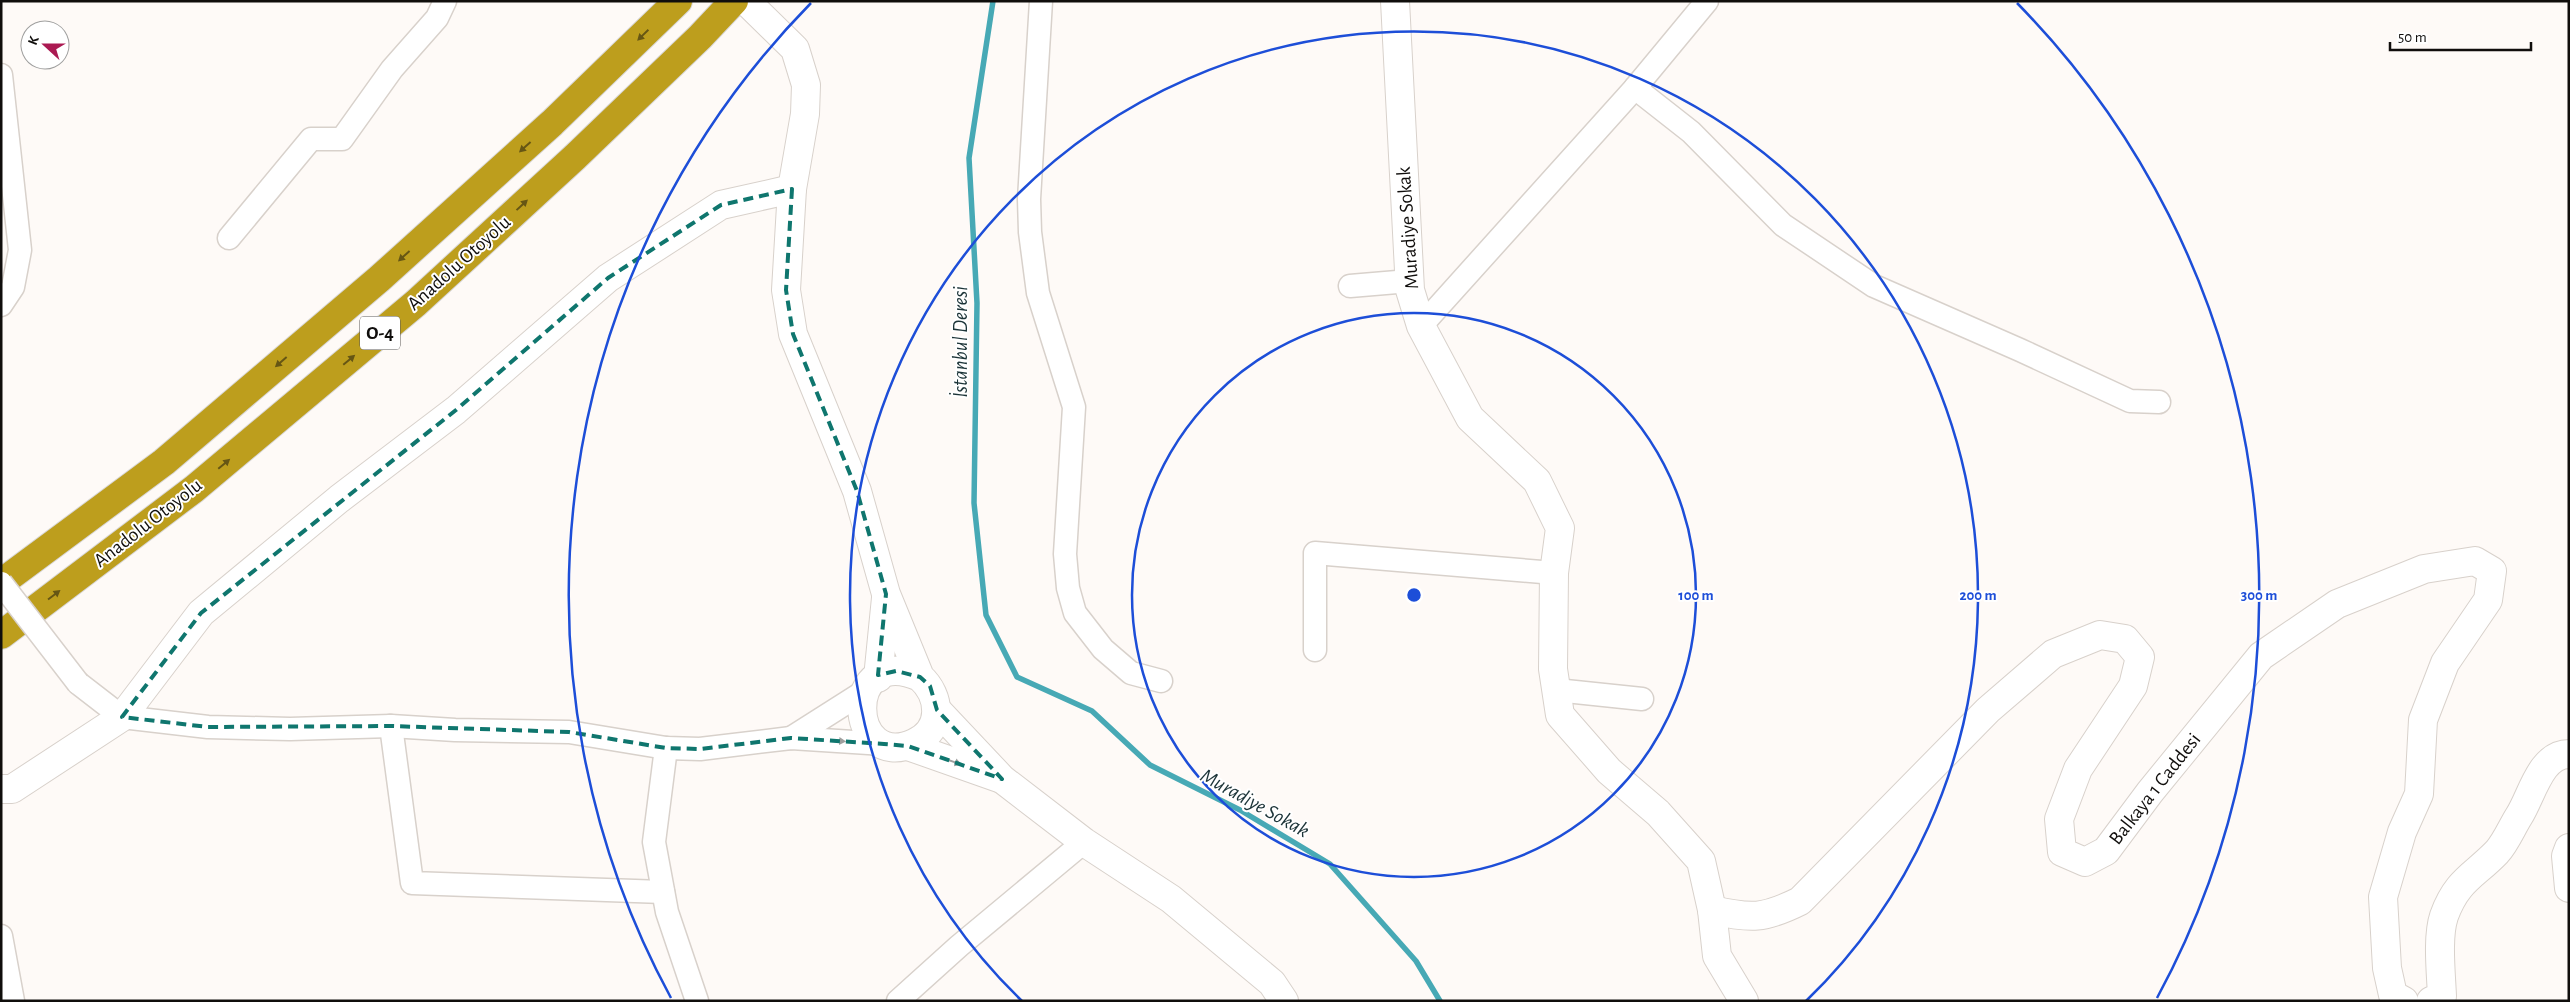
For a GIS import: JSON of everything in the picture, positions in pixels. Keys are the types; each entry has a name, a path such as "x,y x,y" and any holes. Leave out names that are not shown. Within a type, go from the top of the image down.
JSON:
{"highway":[{"name":"Anadolu Otoyolu","path":"1,583 164,462 429,234 552,123 678,1"},
{"name":"Anadolu Otoyolu","path":"1,635 194,489 416,304 582,150 700,37 734,1"},
{"path":"1,566 164,462"}],"street":[{"path":"229,238 311,139 342,139 392,69 437,18 445,1"},
{"path":"746,1 795,49 806,85 805,104 792,189 786,290 793,334 857,491 886,594 920,677"},
{"path":"1041,1 1029,199 1030,224 1038,293 1074,406 1065,554 1068,588 1075,614 1102,649 1130,673 1161,681"},
{"name":"Muradiye Sokak","path":"1395,1 1410,290 1421,326 1470,418 1537,481 1560,528 1554,573 1553,669 1560,715 1609,771 1658,813 1701,861 1712,910 1717,956 1744,1001"},
{"path":"1421,326 1635,88 1707,1"},
{"path":"1,75 20,250 13,286 1,305"},
{"path":"1635,88 1691,132 1783,226 1874,286 2020,350 2130,402 2159,402"},
{"path":"1,789 12,789 122,717 201,613 339,499 456,410 608,278 721,205 792,189"},
{"path":"1350,286 1410,281"},
{"path":"1315,650 1315,553 1554,573"},
{"name":"Balkaya 1 Caddesi","path":"1712,910 1746,918 1776,913 1800,901 1988,710 2053,654 2100,634 2124,639 2140,657 2133,686 2078,769 2059,819 2062,852 2084,862 2106,851 2150,792 2260,656 2337,604 2424,568 2475,561 2492,572 2488,600 2444,663 2423,720 2419,794 2402,832 2383,897 2387,968 2393,995 2404,1001"},
{"path":"1,583 78,683 122,717 208,727 290,729 391,726 455,730 569,732 666,748 700,749 792,738 896,745 920,741 929,733 937,710 935,697 930,686 920,677 909,672 896,671 871,685 792,738"},
{"path":"886,594 871,685 861,703 862,716 870,733 896,745 1002,779"},
{"path":"1556,690 1642,699"},
{"path":"937,710 1002,779 1084,842 1170,899 1218,936 1272,983 1284,1001"},
{"path":"391,726 412,883 664,892"},
{"path":"666,748 654,842 667,912 697,1001"},
{"path":"2430,1001 2442,996 2440,958 2444,917 2460,884 2497,851 2524,808 2544,766 2563,754 2569,754"},
{"path":"898,1001 959,946 1084,842"},
{"path":"2569,848 2566,856 2569,888"},
{"path":"1,936 13,1001"}],"highlighted area":[{"path":"792,189 786,290 793,334 857,491 886,594 878,675 896,671 920,677 930,686 937,710 1002,779 908,746 884,744 791,738 700,749 666,748 569,732 391,726 208,727 122,717 201,613 456,410 608,278 721,205"}],"waterway":[{"name":"İstanbul Deresi","path":"993,1 969,158 977,303 974,503 986,615 1017,677 1092,711 1150,765 1240,810 1330,864 1416,961 1440,1001"}]}
